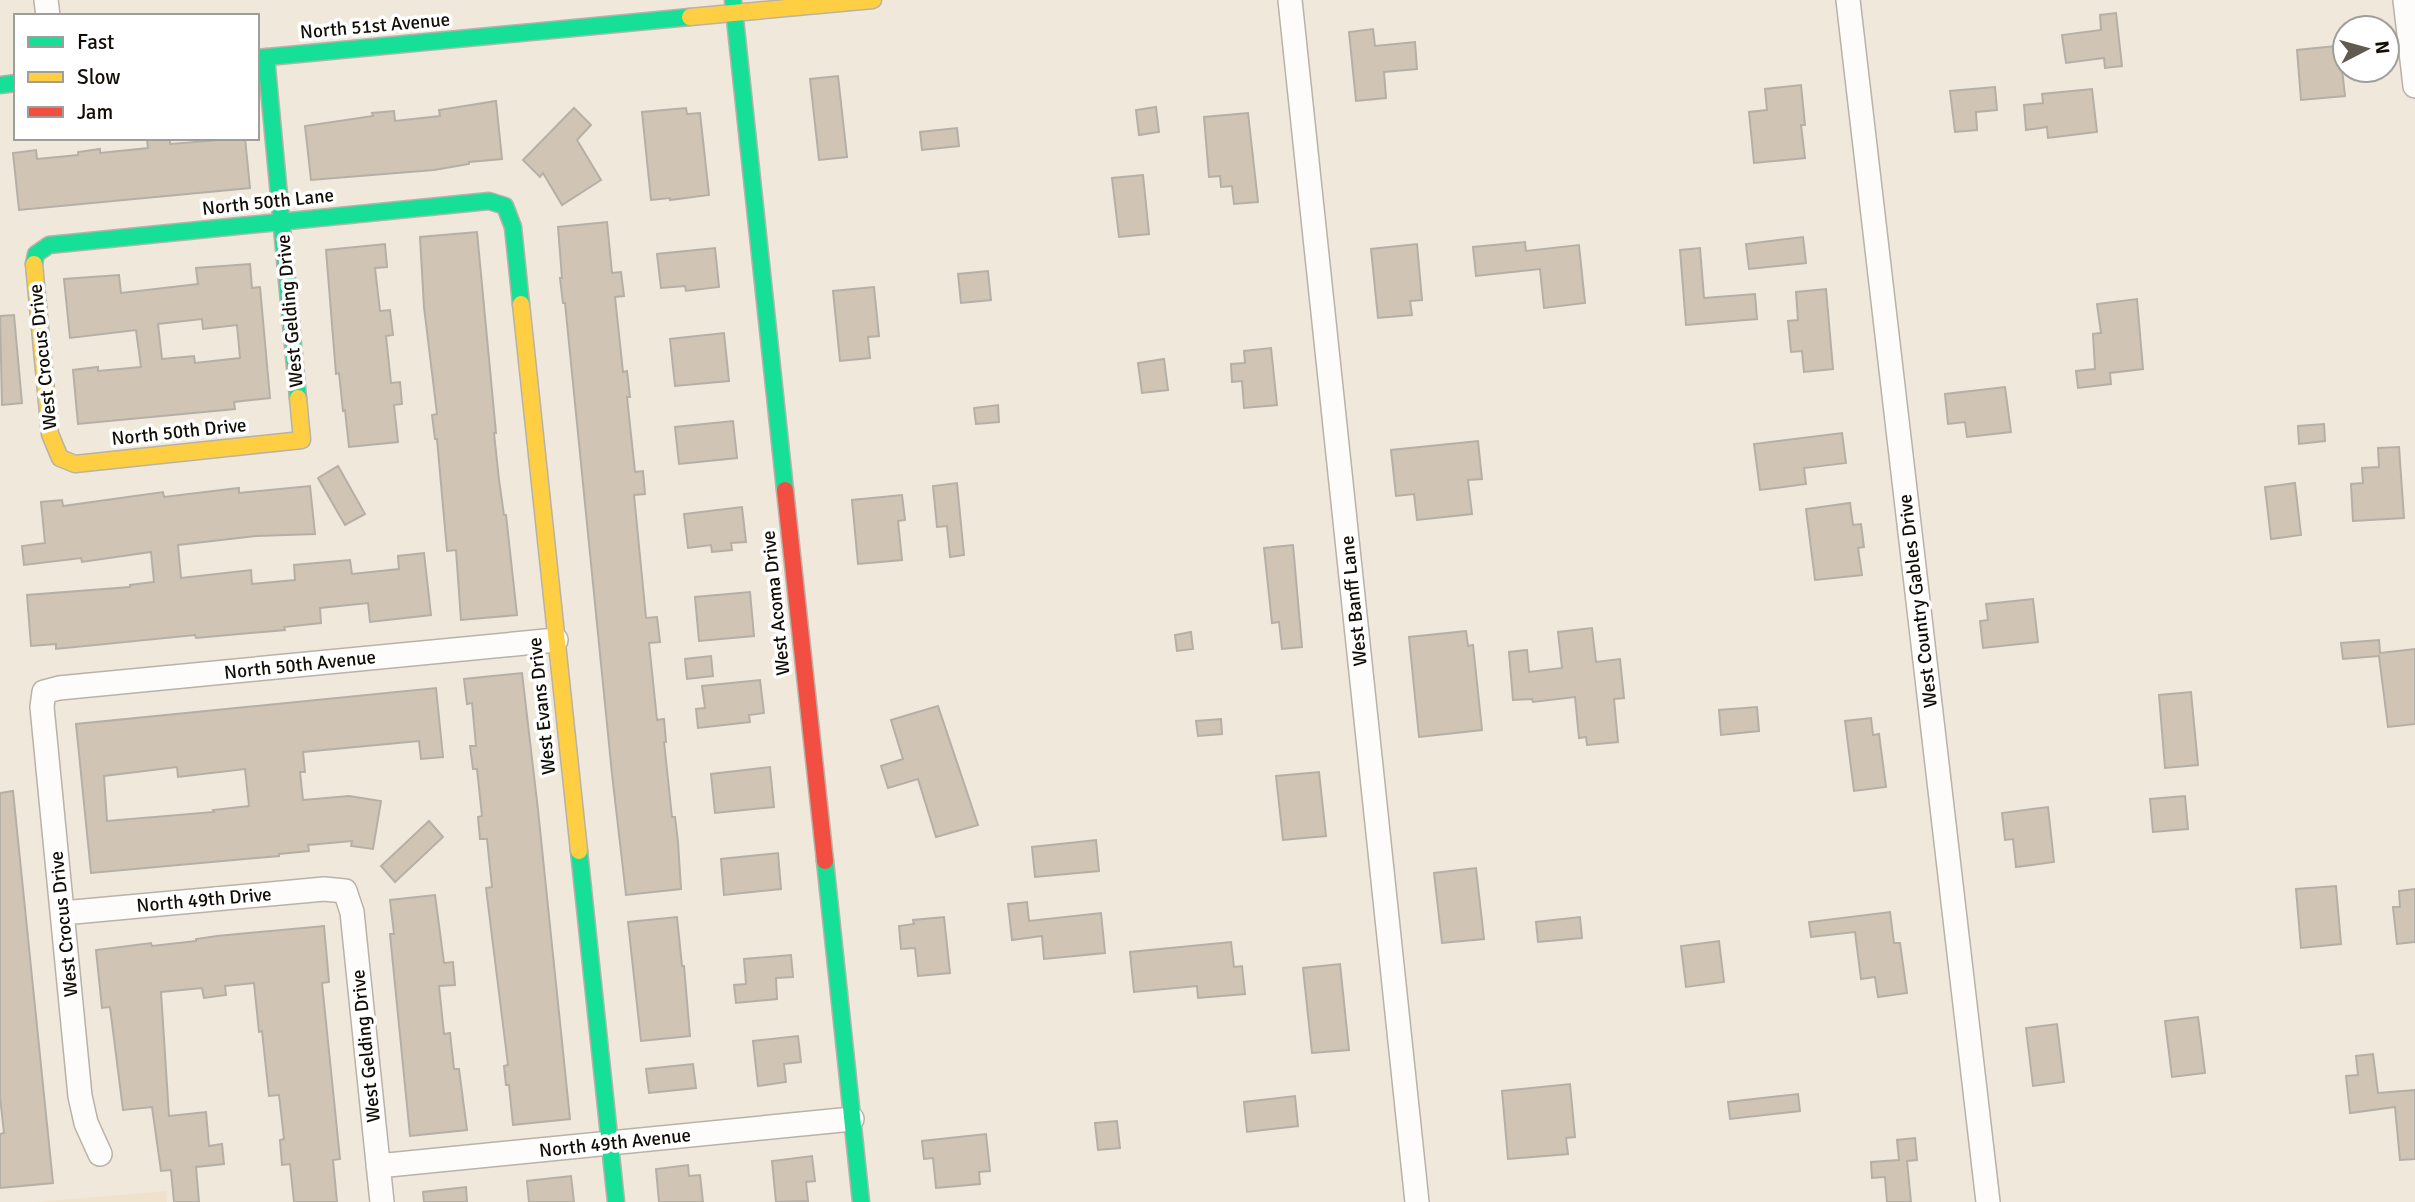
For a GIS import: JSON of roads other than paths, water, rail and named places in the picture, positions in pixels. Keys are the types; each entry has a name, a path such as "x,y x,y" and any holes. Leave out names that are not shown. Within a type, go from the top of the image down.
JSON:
{"street":[{"name":"North 51st Avenue","path":"262,58 734,7 873,0"},
{"name":"West Banff Lane","path":"1290,0 1417,1202"},
{"name":"West Country Gables Drive","path":"1848,0 1989,1202"},
{"path":"2405,0 2415,86"},
{"name":"West Acoma Drive","path":"734,7 861,1202"},
{"name":"West Gelding Drive","path":"262,58 282,222 302,440"},
{"name":"North 50th Lane","path":"36,254 49,245 489,201 505,206"},
{"name":"West Evans Drive","path":"505,206 513,227 616,1202"},
{"name":"West Crocus Drive","path":"36,254 33,269 50,435 60,458"},
{"name":"North 50th Drive","path":"60,458 75,464 302,440"},
{"name":"North 50th Avenue","path":"44,692 556,640"},
{"name":"West Crocus Drive","path":"44,692 42,707 80,1096 86,1124 100,1154"},
{"name":"North 49th Drive","path":"63,913 324,889 345,891"},
{"name":"West Gelding Drive","path":"345,891 352,912 382,1202"},
{"name":"North 49th Avenue","path":"378,1166 852,1119"}]}
